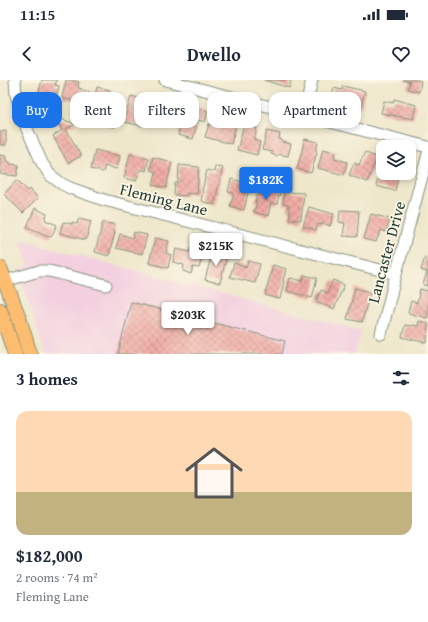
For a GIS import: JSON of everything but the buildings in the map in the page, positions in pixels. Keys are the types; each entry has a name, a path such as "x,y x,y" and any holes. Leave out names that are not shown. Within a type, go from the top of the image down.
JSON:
{"main road":[{"path":"2,275 19,318 30,354"},
{"path":"0,310 15,354"}],"street":[{"name":"Fleming Lane","path":"15,80 16,95 27,128 42,163 50,175 62,184 104,200 396,274"},
{"path":"165,80 180,82 269,106"},
{"path":"309,92 312,80"},
{"path":"354,128 428,147"},
{"name":"Lancaster Drive","path":"381,334 428,154"},
{"path":"2,275 49,271 106,285"}],"shaded area":[{"path":"19,239 361,331 355,354 45,354 18,270 29,266"}]}
